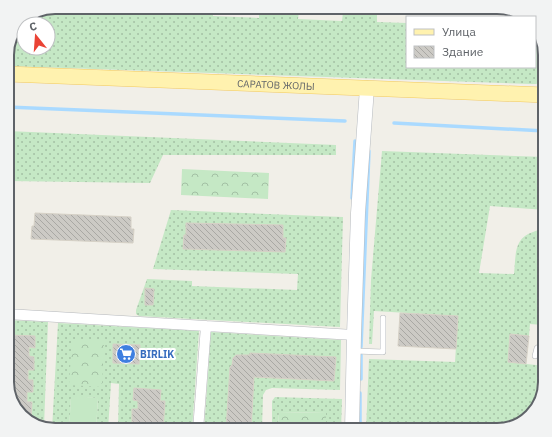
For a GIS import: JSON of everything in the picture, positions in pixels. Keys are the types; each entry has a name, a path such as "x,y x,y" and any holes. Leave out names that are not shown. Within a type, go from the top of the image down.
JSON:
{"main road":[{"name":"САРАТОВ ЖОЛЫ","path":"14,74 367,93"},
{"name":"САРАТОВ ЖОЛЫ","path":"14,84 367,93 538,95"}],"street":[{"path":"352,423 358,213 367,93"},
{"path":"14,314 354,335"},
{"path":"199,423 206,326"}],"lane":[{"path":"354,351 383,352 384,318"},
{"path":"535,356 538,347"}],"green space":[{"path":"55,14 213,14 213,16 259,18 259,14 299,14 298,19 342,21 343,14 377,14 377,22 406,23 406,68 536,68 536,43 538,55 538,83 14,66 16,42 16,56 56,56 56,16 42,16"},
{"path":"14,131 336,145 336,155 163,155 150,183 14,181"},
{"path":"382,151 538,157 538,209 490,206 479,273 514,274 519,243 527,235 538,230 538,325 530,324 529,336 510,334 508,362 538,365 538,382 535,398 528,409 518,418 497,423 366,423 369,359 455,362 458,316 374,311 372,344 369,344 371,280"},
{"path":"182,169 269,173 268,199 181,195"},
{"path":"171,210 343,217 340,327 139,316 136,314 136,310 147,279 192,281 192,286 297,290 298,274 153,269","holes":["187,223 283,225 283,238 286,239 285,251 183,248"]},
{"path":"14,320 48,322 44,421 31,415 32,402 27,402 27,392 33,392 33,380 28,380 28,370 34,370 34,357 29,356 29,347 35,348 35,336 14,335"},
{"path":"58,323 199,331 192,423 164,423 165,402 160,401 161,390 134,388 133,400 138,401 138,409 132,409 132,421 137,423 118,423 119,384 111,383 108,423 96,423 98,398 71,397 69,423 52,423","holes":["114,344 140,345 139,363 113,363"]},
{"path":"211,332 341,340 340,390 272,388 266,390 263,395 262,423 251,423 254,377 334,381 336,358 236,355 233,358 230,368 226,423 204,423"},
{"path":"72,339 104,340 102,387 69,385"},
{"path":"71,396 98,398 96,423 69,423"},
{"path":"275,397 342,399 341,423 326,423 326,413 279,412 278,423 272,423 272,401"},
{"path":"279,412 326,413 326,423 278,423"}],"building":[{"path":"35,213 131,217 131,229 134,229 133,243 31,239"},
{"path":"186,223 283,225 283,238 286,238 285,252 183,249 184,235 186,235"},
{"path":"145,288 154,289 153,305 145,305"},
{"path":"400,313 458,316 456,349 398,346"},
{"path":"510,334 529,336 526,364 508,362"},
{"path":"14,335 35,336 35,348 29,347 29,356 34,357 34,370 28,370 28,380 33,380 33,392 27,392 27,402 32,402 31,415 22,407 15,393"},
{"name":"BIRLIK","path":"113,344 140,345 139,364 113,363"},
{"path":"250,353 336,357 334,381 254,377 251,423 226,423 230,367 232,365 233,358 236,355 250,355"},
{"path":"134,388 161,390 160,401 165,401 163,423 132,422 132,409 138,409 138,401 133,400"}],"waterway":[{"path":"14,107 345,121"},
{"path":"394,123 538,131"},
{"path":"352,198 355,141"},
{"path":"361,347 369,151"},
{"path":"361,355 361,379"},
{"path":"360,393 360,422"}],"place":[{"name":"BIRLIK","path":"126,354"}]}
